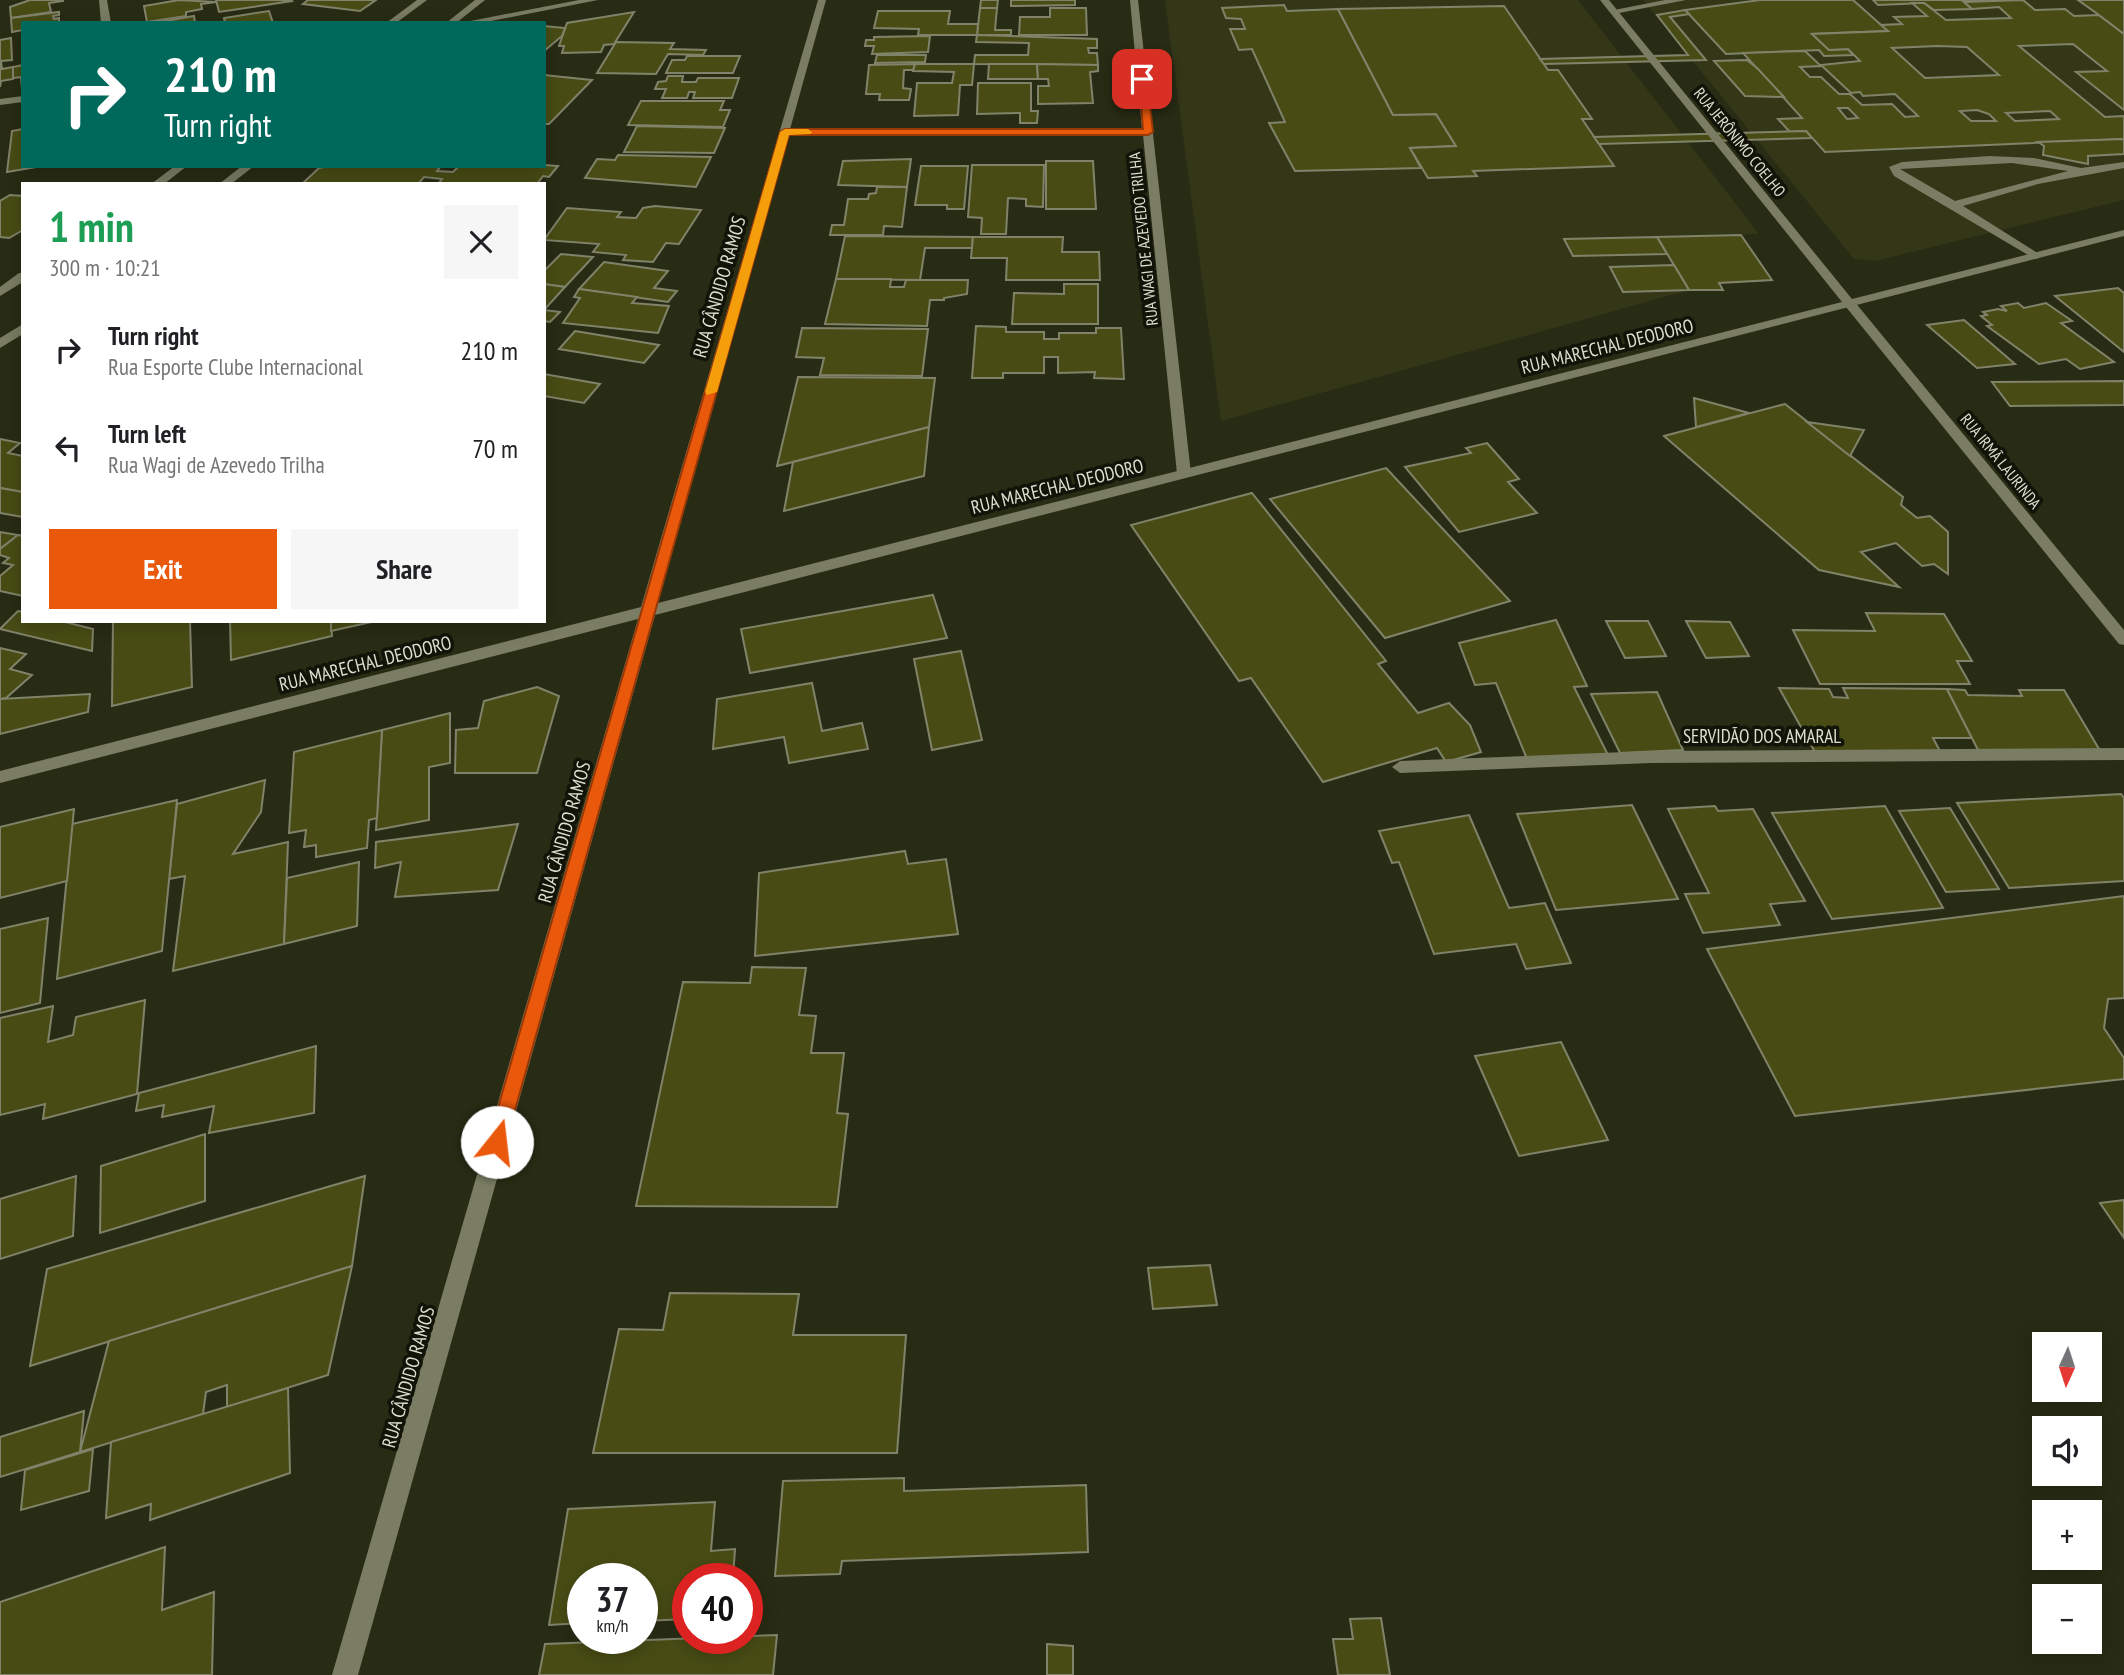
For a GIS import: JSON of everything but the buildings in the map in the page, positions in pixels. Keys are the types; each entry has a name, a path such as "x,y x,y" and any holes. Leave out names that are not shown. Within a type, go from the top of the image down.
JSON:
{"street":[{"path":"103,0 106,21"},
{"path":"393,21 423,0"},
{"path":"453,21 481,0"},
{"path":"475,21 594,0"},
{"name":"RUA CÂNDIDO RAMOS","path":"345,1675 822,0"},
{"name":"RUA WAGI DE AZEVEDO TRILHA","path":"1134,0 1184,474"},
{"name":"RUA JERÔNIMO COELHO","path":"1604,0 1850,304"},
{"path":"1614,11 1682,0"},
{"path":"0,103 21,99"},
{"path":"785,132 1148,132"},
{"path":"2035,256 1954,205 1898,174 1894,167 2012,160 2048,162 2078,170"},
{"path":"1954,205 1995,191 2078,170 2124,164"},
{"path":"159,182 179,168"},
{"path":"228,182 246,168"},
{"name":"RUA MARECHAL DEODORO","path":"0,777 2124,233"},
{"path":"0,292 21,277"},
{"name":"RUA IRMÃ LAURINDA","path":"1850,304 2124,640"},
{"path":"0,344 21,329"},
{"name":"SERVIDÃO DOS AMARAL","path":"1400,767 1651,757 2124,754"}],"shaded area":[{"path":"1165,0 1578,0 1759,234 1658,237 1689,290 1221,421"},
{"path":"1643,0 2124,0 2124,200 1875,261 1854,259"}],"slow traffic":[{"path":"711,392 785,132 808,132"}],"route":[{"path":"497,1142 785,132 1148,132 1142,79"}]}
